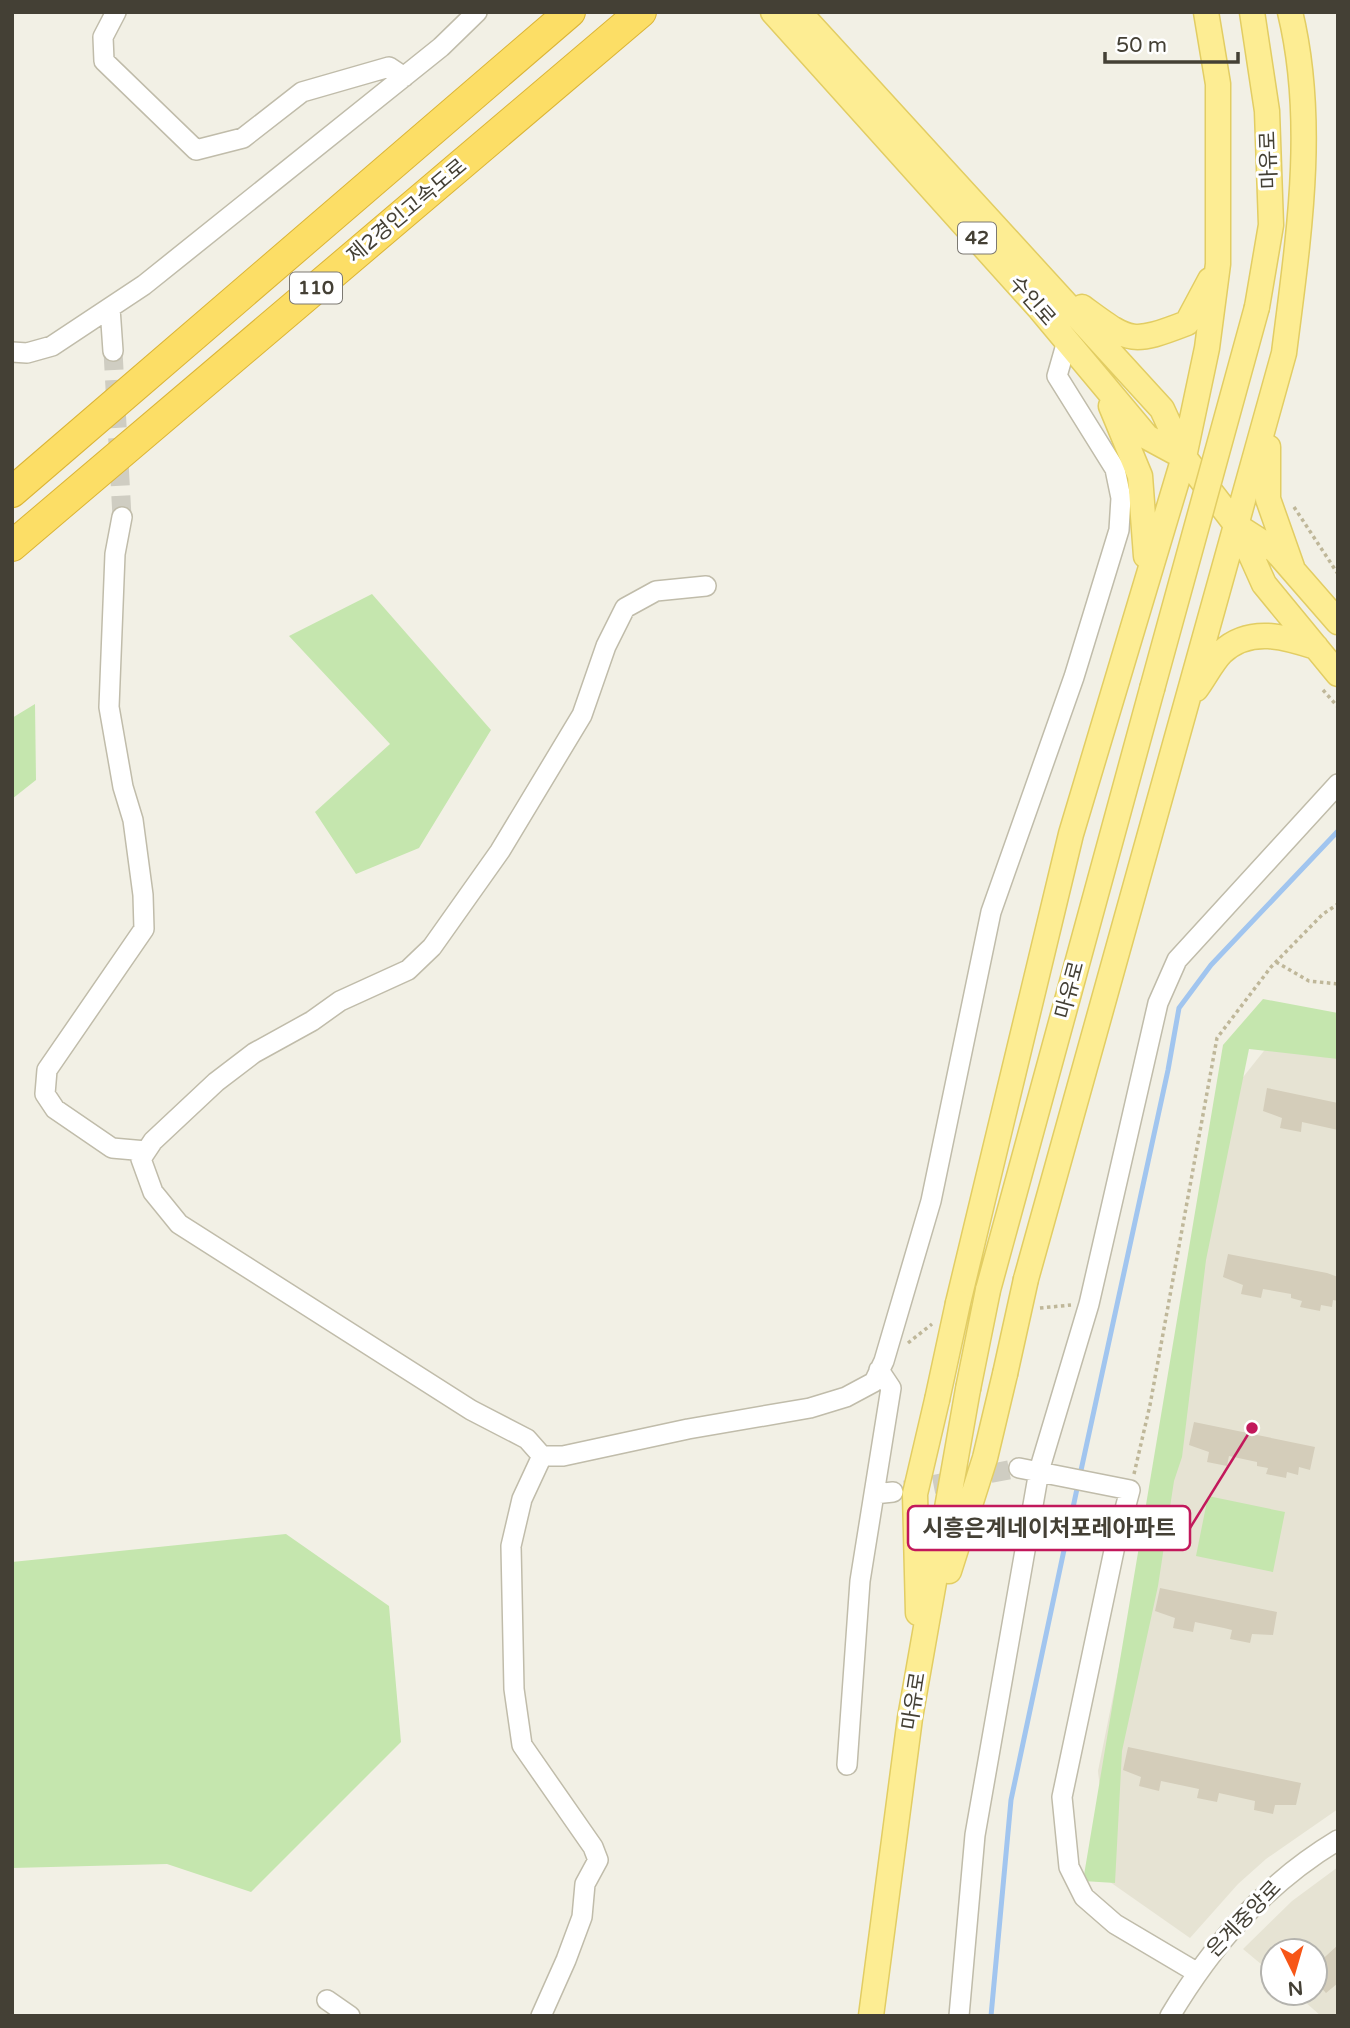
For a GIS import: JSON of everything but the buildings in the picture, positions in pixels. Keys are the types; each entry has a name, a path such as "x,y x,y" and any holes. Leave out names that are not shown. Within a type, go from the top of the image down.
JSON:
{"highway":[{"name":"제2경인고속도로","path":"12,492 570,12"},
{"name":"제2경인고속도로","path":"12,546 630,22"}],"main road":[{"name":"수인로","path":"773,12 1067,341 1147,437 1184,457"},
{"name":"수인로","path":"799,12 1162,409 1184,457 1237,526 1264,584 1338,674"},
{"path":"920,1664 915,1494 1071,834 1184,457 1207,348 1218,264 1218,84 1206,12"},
{"name":"마유로","path":"871,2016 920,1664 988,1290 1257,307 1271,225 1267,111 1252,12"},
{"path":"920,1664 985,1458 1026,1279 1284,353 1297,245 1304,131 1297,43 1290,12"},
{"path":"1031,267 1122,336 1146,338 1187,323 1218,264"},
{"path":"1101,383 1140,476 1147,574"},
{"path":"1273,390 1267,458 1268,499 1293,568"},
{"name":"수인로","path":"1237,526 1276,551 1338,622"},
{"path":"1186,704 1223,651 1251,638 1276,634 1316,647"}],"street":[{"path":"116,12 103,37 104,61 196,150 243,138 302,92 389,67 404,77"},
{"path":"12,352 27,353 52,346 144,285 404,77 477,12"},
{"path":"110,308 113,351"},
{"path":"706,586 656,592 625,608 606,646 582,715 500,851 432,947 408,970 340,1001 312,1021 254,1053 216,1082 153,1140 141,1159 153,1192 179,1224 471,1410 527,1439 542,1455 575,1454 688,1429 810,1408 846,1397 874,1382 931,1201 991,912 1074,677 1119,530 1121,498 1115,469 1057,376 1067,341"},
{"path":"122,517 115,554 109,706 123,788 133,820 143,895 144,929 47,1070 45,1094 55,1109 112,1148 146,1151"},
{"path":"959,2016 975,1835 1043,1471 1089,1304 1162,992 1177,960 1338,784"},
{"path":"847,1765 860,1581 884,1493 891,1388 879,1370"},
{"path":"541,2016 582,1917 585,1884 598,1860 593,1847 522,1745 516,1700 511,1546 522,1499 542,1455"},
{"path":"1019,1468 1121,1488 1115,1546 1062,1797 1069,1867 1084,1896 1115,1924 1196,1972"},
{"name":"은계중앙로","path":"1170,2016 1196,1972 1236,1923 1278,1882 1338,1840"},
{"path":"327,2000 350,2016"}],"path":[{"path":"1121,1488 1150,1405 1217,1038 1276,962 1322,914 1338,904"},
{"path":"1276,962 1309,981 1338,984"}],"shaded area":[{"path":"1283,1027 1338,1037 1338,1809 1266,1859 1238,1884 1190,1938 1110,1882 1098,1771 1236,1086"},
{"path":"1338,1867 1338,2016 1321,2016 1311,2007 1329,2007 1329,1937 1259,1937 1259,1962 1243,1949 1292,1901"}],"green space":[{"path":"372,594 491,730 419,848 356,874 315,812 390,744 289,636"},
{"path":"35,704 36,780 12,799 12,718"},
{"path":"1263,999 1338,1013 1338,1059 1249,1049 1206,1260 1182,1457 1174,1481 1158,1586 1122,1751 1115,1883 1083,1881 1223,1045"},
{"path":"1208,1496 1285,1512 1273,1572 1196,1556"},
{"path":"286,1534 389,1606 401,1742 251,1892 167,1864 12,1868 12,1562"}],"waterway":[{"path":"1080,1475 1179,1008 1211,965 1338,831"},
{"path":"991,2016 1011,1800 1078,1484"}],"tunnel":[{"path":"113,351 122,517"},
{"path":"905,1490 1019,1468"}],"place":[{"name":"시흥은계네이처포레아파트","path":"1252,1428"}]}
